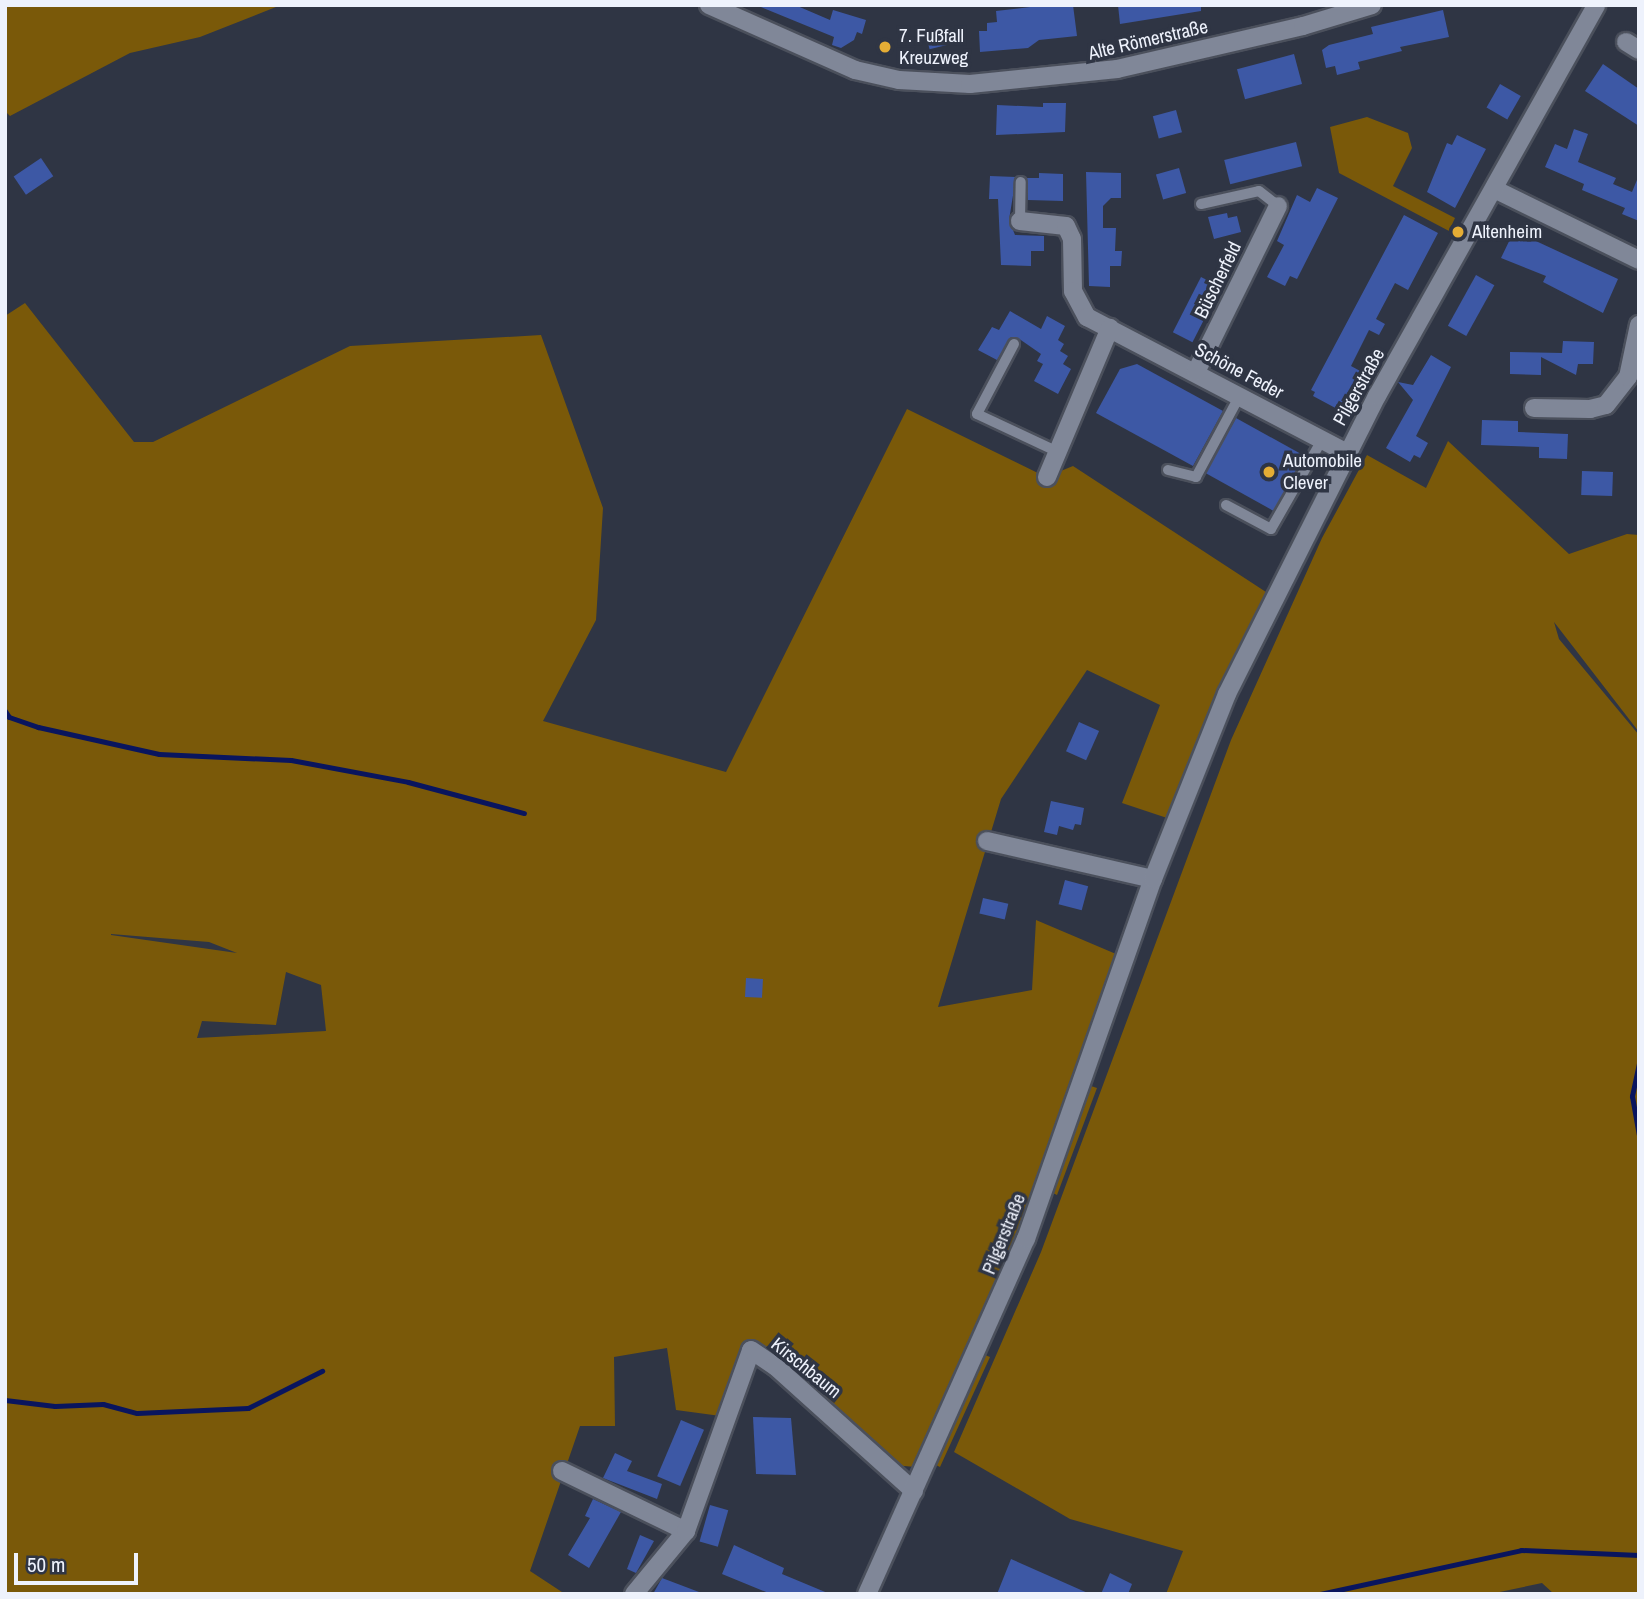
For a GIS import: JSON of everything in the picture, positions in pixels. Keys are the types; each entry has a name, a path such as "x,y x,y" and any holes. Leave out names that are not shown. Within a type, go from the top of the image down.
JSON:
{"street":[{"name":"Alte Römerstraße","path":"709,5 855,70 899,80 970,84 1105,71 1303,26 1372,5"},
{"name":"Pilgerstraße","path":"867,1594 1026,1239 1153,879 1227,694 1347,453 1596,5"},
{"path":"1494,189 1639,260"},
{"name":"Büscherfeld","path":"1196,372 1278,206"},
{"name":"Schöne Feder","path":"1020,221 1066,226 1072,239 1072,278 1077,305 1087,317 1347,453"},
{"path":"1534,408 1590,409 1606,405 1628,377 1639,325"},
{"path":"1047,477 1110,328"},
{"path":"987,841 1153,879"},
{"name":"Kirschbaum","path":"635,1594 686,1531 751,1350 775,1366 914,1491"},
{"path":"562,1471 686,1531"}],"lane":[{"path":"1020,221 1021,182"},
{"path":"1201,204 1259,191 1278,206"},
{"path":"1014,344 977,414 1058,452"},
{"path":"1168,470 1196,477 1240,395"},
{"path":"1226,505 1271,529 1322,440"}],"shaded area":[{"path":"5,5 281,5 200,37 130,53 10,116 5,111"},
{"path":"1367,117 1408,133 1412,148 1393,186 1455,218 1449,231 1339,173 1330,127"},
{"path":"25,303 134,442 153,442 350,346 541,335 603,508 596,620 543,721 726,772 907,409 1046,477 1073,466 1266,592 1167,818 1122,803 1160,705 1087,670 1001,799 938,1007 1032,990 1036,920 1116,954 1047,1163 915,1467 894,1465 751,1351 728,1417 676,1410 667,1348 614,1357 615,1426 580,1426 530,1571 565,1594 5,1594 5,316","holes":["111,935 209,942 237,953","286,972 321,985 326,1031 197,1038 202,1021 276,1025"]},
{"path":"1448,441 1569,554 1627,534 1639,535 1639,732 1554,622 1559,639 1639,735 1639,1594 1554,1594 1542,1583 1490,1594 1166,1594 1183,1551 1070,1519 954,1452 1041,1252 1231,740 1322,538 1367,455 1426,488"},
{"path":"1088,1085 1097,1088 1057,1195 1051,1192"},
{"path":"985,1355 990,1357 940,1467 934,1464"}],"building":[{"path":"756,5 795,5 830,20 833,10 866,20 862,34 857,32 854,40 841,48 832,45 834,37"},
{"path":"1073,5 1077,36 1039,40 1028,48 980,52 979,31 987,31 987,23 997,22 996,11"},
{"path":"1118,5 1201,5 1201,11 1120,24"},
{"path":"1443,10 1449,37 1400,47 1402,51 1358,62 1360,69 1337,75 1335,66 1326,68 1322,50 1329,45 1373,34 1371,27"},
{"path":"949,28 953,44 930,49 926,34"},
{"path":"1294,54 1302,84 1245,99 1237,69"},
{"path":"1603,64 1639,89 1639,126 1585,91"},
{"path":"1500,84 1521,96 1507,119 1486,107"},
{"path":"1043,103 1066,103 1065,132 996,135 997,105 1043,107"},
{"path":"1176,110 1182,132 1159,138 1153,116"},
{"path":"1574,129 1588,134 1578,162 1616,178 1613,184 1632,192 1639,175 1639,221 1622,214 1625,208 1582,190 1584,184 1545,167 1555,144 1567,149"},
{"path":"1457,135 1486,149 1455,208 1427,192 1447,143 1452,145"},
{"path":"1296,142 1302,166 1230,184 1224,160"},
{"path":"41,158 53,176 26,195 14,176"},
{"path":"1179,168 1186,193 1163,200 1156,175"},
{"path":"1086,172 1121,173 1121,198 1111,198 1103,206 1103,228 1116,228 1115,251 1122,251 1121,266 1110,266 1110,287 1089,286"},
{"path":"1039,173 1063,174 1063,201 1028,200 1027,178 1039,178"},
{"path":"990,176 1016,177 1009,220 1015,235 1044,236 1044,251 1031,251 1031,266 1001,265 998,199 989,199"},
{"path":"1317,188 1338,198 1297,279 1290,276 1285,286 1267,277 1284,245 1277,241 1297,195 1310,202"},
{"path":"1227,213 1228,218 1237,216 1241,232 1214,239 1208,217"},
{"path":"1404,215 1438,233 1408,290 1395,283 1376,319 1385,324 1379,335 1369,330 1351,366 1362,372 1341,411 1313,396 1315,392 1311,390"},
{"path":"1514,231 1618,279 1603,313 1543,282 1546,276 1501,258"},
{"path":"1476,275 1494,285 1466,336 1448,326"},
{"path":"1201,277 1221,287 1192,342 1173,332"},
{"path":"1010,311 1041,329 1047,316 1065,326 1058,340 1064,344 1060,351 1068,356 1063,364 1071,369 1058,394 1034,381 1043,364 1037,361 1041,354 1018,338 1011,337 997,360 978,350 992,327 999,330"},
{"path":"1563,341 1594,342 1593,364 1578,364 1576,375 1541,357 1541,375 1510,374 1510,352 1562,353"},
{"path":"1431,355 1451,367 1416,436 1428,443 1420,458 1414,455 1410,462 1386,448 1413,400 1398,382 1413,385"},
{"path":"1137,364 1223,411 1193,466 1096,413 1120,369"},
{"path":"1236,418 1304,456 1274,511 1205,473"},
{"path":"1482,420 1518,421 1518,432 1568,434 1567,459 1539,458 1539,447 1481,445"},
{"path":"1582,471 1613,472 1612,496 1581,495"},
{"path":"1079,722 1099,731 1086,760 1066,751"},
{"path":"1051,801 1084,808 1081,825 1075,824 1073,830 1059,826 1057,835 1044,832"},
{"path":"1065,880 1088,886 1082,910 1059,904"},
{"path":"983,898 1008,904 1005,919 979,914"},
{"path":"746,978 763,979 762,998 745,997"},
{"path":"753,1417 791,1418 796,1475 756,1474"},
{"path":"681,1420 704,1430 680,1486 657,1476"},
{"path":"615,1453 632,1461 627,1471 662,1484 657,1499 603,1478"},
{"path":"593,1499 621,1512 589,1568 568,1555 590,1518 585,1516"},
{"path":"710,1505 728,1510 718,1547 700,1542"},
{"path":"640,1535 654,1541 636,1573 627,1569"},
{"path":"734,1545 784,1568 782,1574 830,1594 771,1594 722,1574"},
{"path":"1011,1559 1090,1594 997,1594"},
{"path":"1110,1573 1132,1584 1128,1594 1101,1594"},
{"path":"662,1578 699,1592 699,1594 653,1594"}],"waterway":[{"path":"5,711 9,717 38,727 159,754 291,760 408,782 524,813"},
{"path":"1639,1063 1632,1096 1639,1134"},
{"path":"5,1400 55,1406 103,1404 137,1413 248,1408 322,1371"},
{"path":"1320,1594 1521,1550 1639,1555"}],"place":[{"name":"7. Fußfall Kreuzweg","path":"885,47"},
{"name":"Altenheim","path":"1458,232"},
{"name":"Automobile Clever","path":"1269,472"}]}
